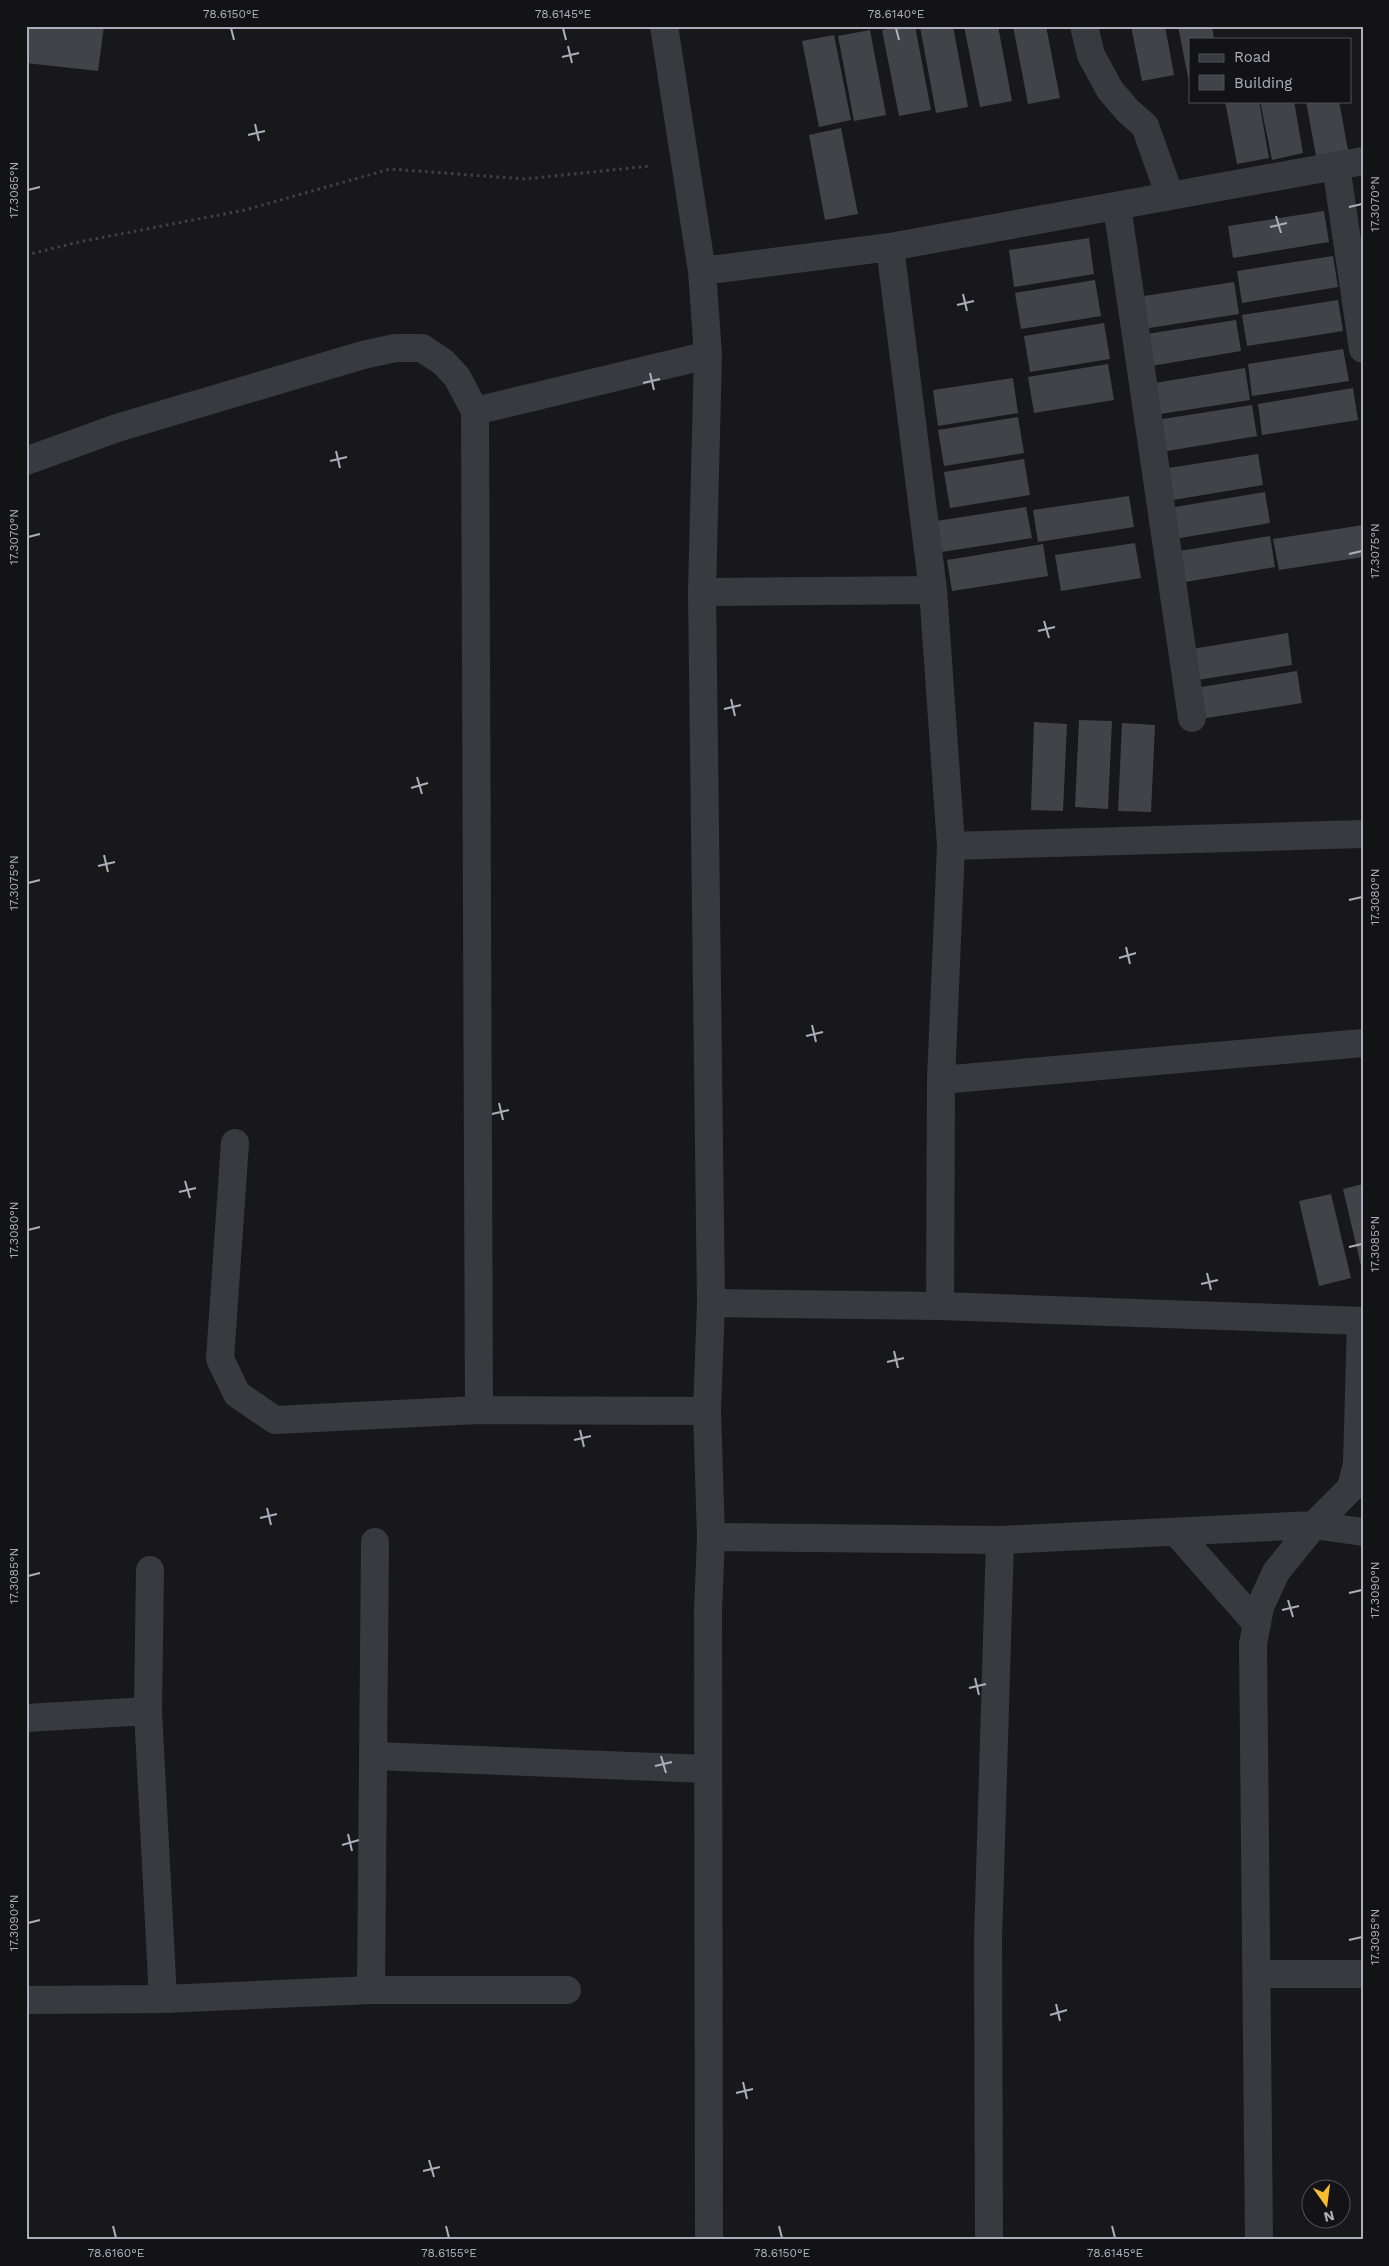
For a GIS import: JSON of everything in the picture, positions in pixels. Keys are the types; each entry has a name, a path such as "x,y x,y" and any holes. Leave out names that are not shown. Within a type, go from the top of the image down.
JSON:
{"street":[{"path":"1084,26 1091,55 1110,90 1128,111 1145,126 1170,196"},
{"path":"667,27 702,271 708,355 702,592 711,1303 707,1411 711,1537 708,1610 709,2240"},
{"path":"702,271 890,247 1363,161"},
{"path":"1336,166 1363,349"},
{"path":"1117,206 1192,718"},
{"path":"890,247 933,590 951,846 941,1080 940,1306"},
{"path":"26,461 117,428 363,355 395,348 422,348 443,362 458,377 475,411 479,1410"},
{"path":"475,411 708,355"},
{"path":"702,592 933,590"},
{"path":"951,846 1363,834"},
{"path":"941,1080 1363,1044"},
{"path":"235,1143 220,1359 237,1394 275,1420 479,1410 707,1411"},
{"path":"711,1303 940,1306 1362,1321 1355,1472 1351,1488 1314,1525 1276,1572 1260,1607 1253,1644 1258,1974 1259,2240"},
{"path":"711,1537 1000,1540 1314,1525 1363,1532"},
{"path":"1176,1532 1257,1624"},
{"path":"989,2240 988,1940 1000,1540"},
{"path":"371,1990 375,1756 375,1542"},
{"path":"150,1570 148,1711 163,1999"},
{"path":"26,1718 148,1711"},
{"path":"375,1756 708,1768"},
{"path":"1258,1974 1363,1974"},
{"path":"26,2000 163,1999 371,1990 567,1990"}],"path":[{"path":"26,256 79,242 245,210 390,169 525,179 686,162"}],"building":[{"path":"26,26 104,26 98,71 26,63"},
{"path":"915,26 931,110 899,116 882,30"},
{"path":"953,26 968,107 936,113 920,27"},
{"path":"964,26 998,26 1012,101 980,107"},
{"path":"1013,26 1046,26 1060,98 1028,104"},
{"path":"1131,26 1165,26 1174,75 1142,81"},
{"path":"1178,26 1212,26 1214,38 1189,38 1188,77"},
{"path":"870,30 886,115 854,121 838,36"},
{"path":"834,35 851,120 819,127 802,41"},
{"path":"1225,102 1259,102 1269,158 1237,164"},
{"path":"1260,102 1294,102 1303,153 1272,160"},
{"path":"1306,102 1339,102 1348,150 1316,156"},
{"path":"841,128 858,214 825,220 809,135"},
{"path":"1324,211 1329,242 1233,258 1228,226"},
{"path":"1089,238 1094,274 1014,287 1009,250"},
{"path":"1333,256 1338,287 1242,303 1237,271"},
{"path":"1095,280 1101,316 1021,329 1015,293"},
{"path":"1234,282 1239,314 1143,329 1138,297"},
{"path":"1338,300 1343,331 1247,346 1242,315"},
{"path":"1236,320 1241,351 1145,367 1140,335"},
{"path":"1104,323 1110,359 1030,372 1024,336"},
{"path":"1343,349 1349,381 1252,396 1248,364"},
{"path":"1108,364 1114,400 1034,413 1028,377"},
{"path":"1245,368 1250,400 1154,415 1149,384"},
{"path":"1013,378 1018,413 938,426 933,390"},
{"path":"1353,388 1358,420 1262,435 1258,404"},
{"path":"1252,405 1257,436 1161,452 1156,420"},
{"path":"1018,417 1024,453 944,466 938,430"},
{"path":"1258,454 1263,485 1167,501 1162,469"},
{"path":"1024,459 1030,495 950,508 944,472"},
{"path":"1265,492 1270,523 1174,539 1169,508"},
{"path":"1129,496 1134,527 1038,542 1033,510"},
{"path":"1026,507 1032,538 935,553 930,522"},
{"path":"1363,525 1363,557 1279,570 1273,539"},
{"path":"1270,536 1275,567 1179,583 1174,552"},
{"path":"1135,543 1141,578 1061,591 1055,555"},
{"path":"1043,544 1048,576 952,591 947,560"},
{"path":"1288,633 1292,665 1197,680 1192,649"},
{"path":"1297,671 1302,703 1206,718 1201,687"},
{"path":"1079,720 1112,721 1108,809 1075,807"},
{"path":"1034,722 1067,724 1063,811 1031,810"},
{"path":"1122,723 1155,725 1151,812 1118,811"},
{"path":"1363,1184 1363,1270 1362,1270 1343,1189"},
{"path":"1331,1194 1351,1278 1319,1286 1299,1201"}]}
